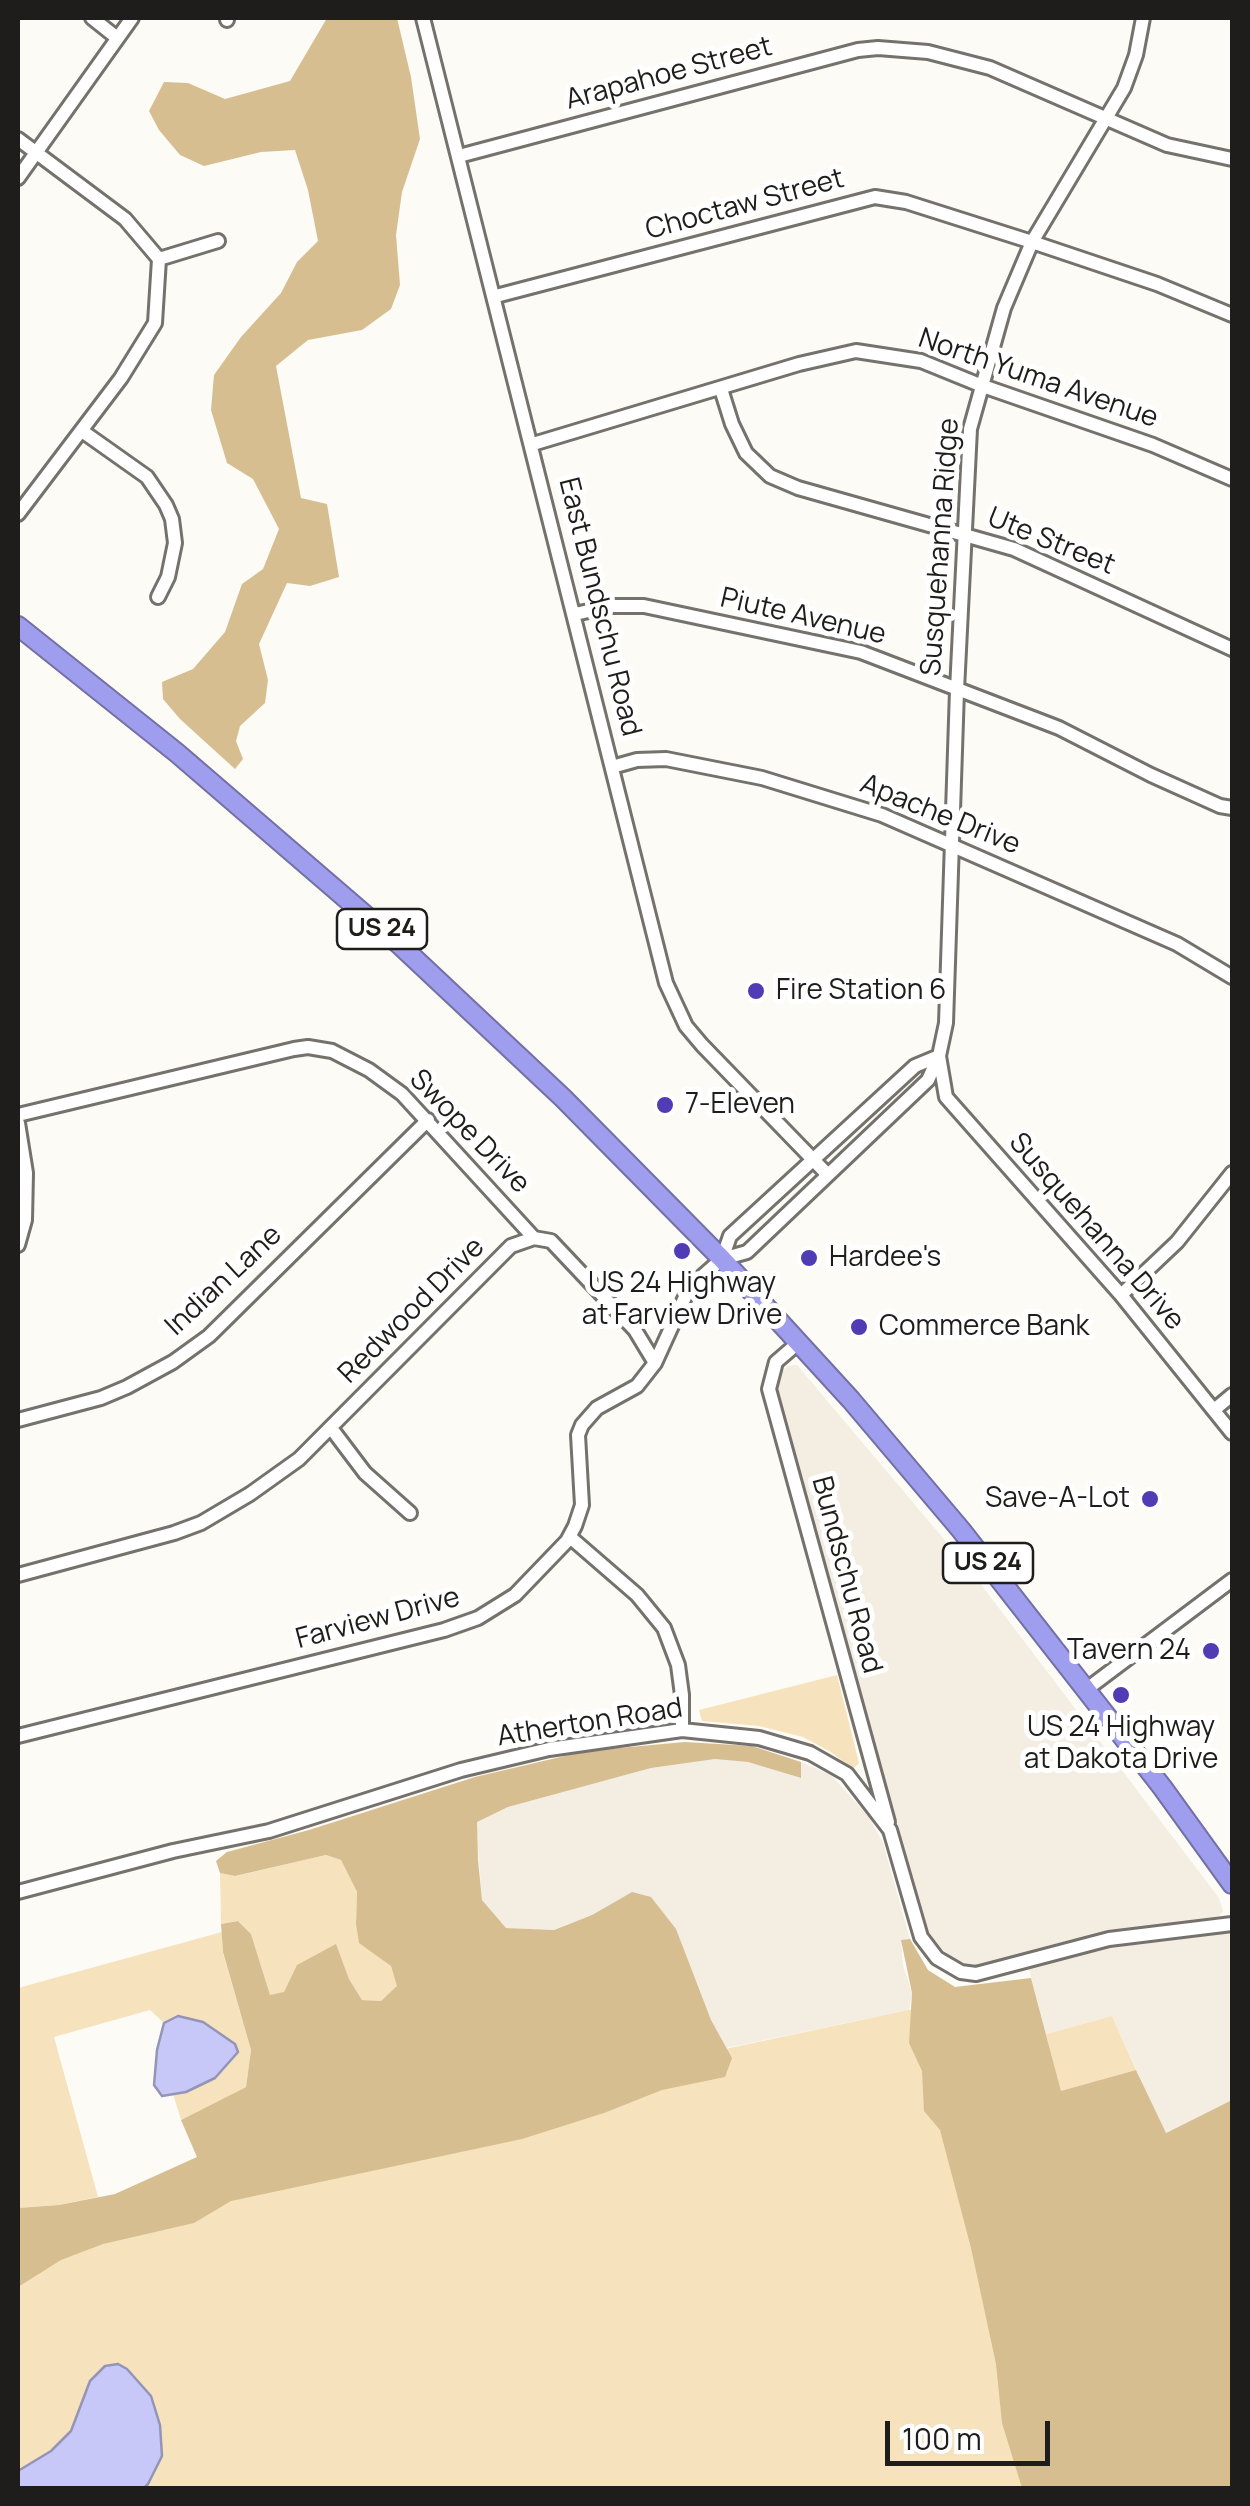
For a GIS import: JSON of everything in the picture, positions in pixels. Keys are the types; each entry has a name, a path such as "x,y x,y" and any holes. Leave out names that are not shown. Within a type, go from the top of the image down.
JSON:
{"highway":[{"name":"US 24","path":"18,626 177,753 400,945 563,1098 722,1259 962,1530 1232,1884"}],"street":[{"path":"92,18 116,36"},
{"path":"18,178 132,18"},
{"name":"East Bundschu Road","path":"423,18 666,983 676,1007 702,1045 828,1175"},
{"name":"Susquehanna Ridge","path":"722,1259 747,1252 928,1080 939,1056 946,1023 970,429 1004,308 1032,242 1107,120 1136,56 1143,18"},
{"name":"Arapahoe Street","path":"460,156 858,50 878,48 928,52 990,68 1168,144 1232,159"},
{"path":"18,139 125,219 159,259 155,323 121,378 18,514"},
{"name":"Choctaw Street","path":"496,296 875,197 906,202 1032,242 1232,314"},
{"path":"159,259 218,241"},
{"name":"North Yuma Avenue","path":"533,444 800,364 856,351 921,361 1152,446 1232,480"},
{"name":"Ute Street","path":"721,389 746,453 770,476 798,488 1014,549 1232,648"},
{"path":"82,431 146,477 166,504 175,542 168,577 158,597"},
{"name":"Piute Avenue","path":"574,614 611,606 644,606 861,652 1060,728 1151,775 1232,808"},
{"name":"Apache Drive","path":"612,768 637,760 666,758 762,778 882,815 1176,944 1232,977"},
{"name":"Swope Drive","path":"18,1115 308,1047 332,1051 369,1070 402,1094 534,1238 550,1242 635,1330 655,1363"},
{"path":"682,1730 678,1665 664,1628 622,1580 570,1537 582,1505 578,1435 597,1408 637,1386 655,1363 686,1294 722,1259 730,1236 915,1066 939,1056"},
{"name":"Susquehanna Drive","path":"939,1056 946,1097 1120,1296 1232,1433"},
{"name":"Indian Lane","path":"18,1420 127,1387 173,1362 209,1336 428,1120"},
{"path":"18,1123 26,1173 25,1220 18,1245"},
{"path":"1120,1296 1177,1242 1232,1173"},
{"path":"776,1195 789,1210"},
{"name":"Redwood Drive","path":"18,1575 96,1556 201,1522 250,1494 299,1459 511,1246 534,1238"},
{"name":"Bundschu Road","path":"798,1343 776,1362 769,1389 890,1830"},
{"path":"1214,1410 1232,1395"},
{"path":"330,1428 365,1474 410,1513"},
{"name":"Farview Drive","path":"18,1736 478,1618 515,1594 570,1537"},
{"path":"1087,1690 1232,1580"},
{"name":"Atherton Road","path":"18,1892 173,1851 269,1831 461,1770 549,1749 682,1730 759,1738 832,1764 847,1774 890,1830 921,1937 937,1958 960,1972 976,1974 1109,1940 1232,1924"}],"shaded area":[{"path":"327,18 397,18 420,139 402,192 396,235 400,285 391,309 362,330 308,340 276,366 301,498 327,504 339,577 310,586 287,583 259,644 268,680 265,703 240,726 236,741 243,759 235,769 163,699 162,682 193,669 225,632 242,584 263,569 279,529 253,479 227,463 211,410 214,375 241,337 281,293 297,262 318,241 295,150 261,152 204,166 180,155 149,111 164,82 188,83 225,99 290,81"},
{"path":"797,1365 970,1570 1219,1898 1223,1911 1219,1916 1069,1940 976,1966 953,1959 938,1945 927,1930 777,1389 780,1374 787,1366"},
{"path":"837,1675 859,1763 853,1769 803,1737 759,1726 702,1721 699,1710"},
{"path":"685,1742 752,1746 801,1762 801,1778 748,1762 715,1759 651,1768 508,1807 477,1822 482,1900 506,1928 554,1930 592,1915 632,1892 651,1897 676,1929 711,2020 732,2058 725,2077 662,2090 522,2139 231,2201 194,2223 103,2244 61,2260 18,2287 18,2208 115,2194 197,2157 181,2120 246,2087 251,2050 223,1952 221,1924 238,1921 251,1934 270,1995 284,1992 297,1965 336,1944 362,2000 381,2001 397,1986 391,1966 359,1943 357,1892 341,1860 326,1855 235,1876 220,1873 216,1861 227,1852 475,1777 586,1751"},
{"path":"715,1759 748,1762 800,1778 801,1762 831,1775 869,1817 883,1843 910,1939 901,1940 903,1965 912,1993 909,2010 726,2048 632,1892 592,1915 553,1930 506,1928 482,1900 476,1822 508,1807 651,1768"},
{"path":"326,1855 341,1860 357,1892 356,1924 391,1966 398,1986 381,2001 362,2000 336,1945 298,1965 284,1992 270,1996 251,1934 238,1921 221,1924 220,1873 236,1876"},
{"path":"1232,1931 1232,2100 1165,2133 1112,2016 1046,2034 1029,1969 1106,1946"},
{"path":"222,1932 223,1953 251,2050 246,2087 181,2120 173,2094 186,2092 178,2016 164,2023 150,2010 54,2037 98,2197 18,2208 18,1988"},
{"path":"910,1939 928,1970 955,1987 1031,1978 1061,2091 1136,2070 1166,2133 1232,2100 1232,2488 1022,2488 1002,2423 996,2364 971,2248 940,2130 924,2111 922,2071 909,2043 912,1993 901,1940"},
{"path":"918,2008 1045,2488 18,2488 18,2244 386,2121"},
{"path":"1112,2016 1136,2070 1061,2092 1046,2034"}],"water":[{"path":"178,2016 203,2022 235,2044 238,2052 215,2078 186,2092 162,2096 154,2085 157,2050 164,2023"},
{"path":"118,2364 151,2396 160,2425 162,2456 148,2484 144,2488 18,2488 18,2471 51,2451 71,2431 90,2381 105,2366"}],"place":[{"name":"Fire Station 6","path":"756,991"},
{"name":"7-Eleven","path":"665,1105"},
{"name":"US 24 Highway at Farview Drive","path":"682,1251"},
{"name":"Hardee's","path":"809,1258"},
{"name":"Commerce Bank","path":"859,1327"},
{"name":"Save-A-Lot","path":"1150,1499"},
{"name":"Tavern 24","path":"1211,1651"},
{"name":"US 24 Highway at Dakota Drive","path":"1121,1695"}]}
